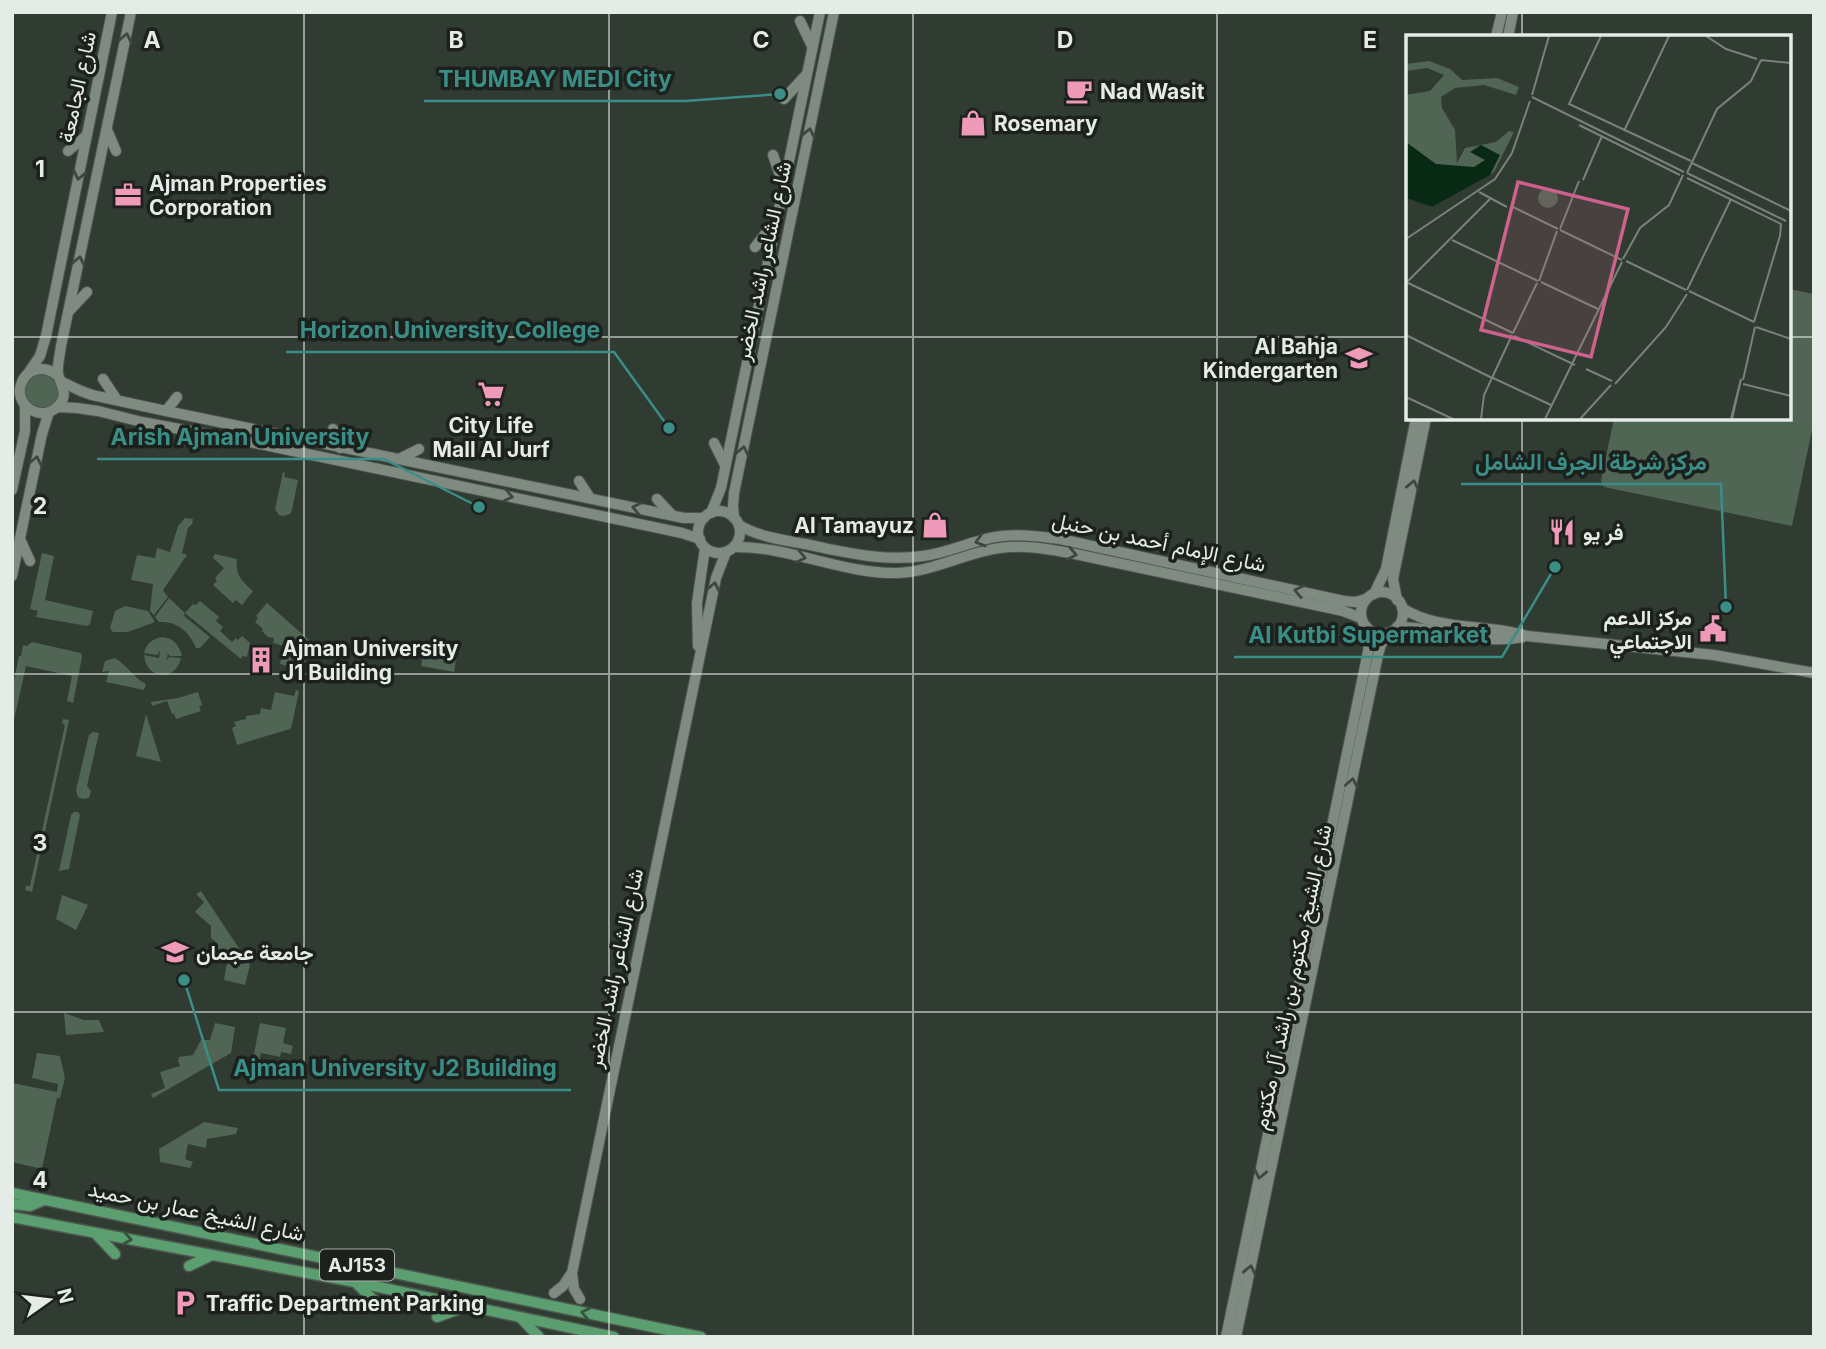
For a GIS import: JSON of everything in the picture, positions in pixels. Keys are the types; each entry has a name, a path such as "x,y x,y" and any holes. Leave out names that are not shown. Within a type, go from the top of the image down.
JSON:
{"main road":[{"name":"شارع الشيخ عمار بن حميد","path":"12,1193 701,1337"},
{"path":"12,1204 30,1206 44,1200"},
{"name":"شارع الشيخ عمار بن حميد","path":"12,1217 355,1282 614,1337"},
{"path":"96,1234 115,1254"},
{"path":"189,1266 212,1255"},
{"path":"355,1282 380,1306"},
{"path":"437,1317 467,1306"},
{"path":"620,1307 623,1320"},
{"path":"520,1317 539,1337"}],"street":[{"name":"شارع الجامعة","path":"23,375 40,356 46,336 112,12"},
{"name":"شارع الجامعة","path":"60,379 61,346 131,12"},
{"name":"شارع الشاعر راشد الخضر","path":"708,516 719,494 820,12"},
{"name":"شارع الشاعر راشد الخضر","path":"737,522 734,493 834,12"},
{"path":"1496,35 1502,12"},
{"path":"1508,35 1513,12"},
{"path":"800,22 812,47"},
{"path":"88,54 99,77"},
{"path":"784,99 806,75"},
{"path":"107,130 116,151"},
{"path":"68,151 87,135"},
{"path":"773,155 783,184"},
{"path":"755,247 776,220"},
{"path":"68,313 88,292"},
{"path":"12,490 25,430 20,400 19,390 23,375 34,370 47,369 81,391 166,411 689,519 721,512 737,522 740,533 738,541 730,550 715,553 688,534 98,411 77,408 34,412 20,400"},
{"path":"12,576 42,433 64,395 60,379"},
{"path":"103,379 117,400"},
{"path":"166,411 177,397"},
{"path":"1416,420 1386,569 1361,608 1364,623 1379,634 1395,629 1422,628 1489,639 1527,636"},
{"path":"1395,629 1402,618 1393,579 1426,420"},
{"path":"333,429 340,447"},
{"path":"714,443 725,465"},
{"path":"399,459 419,449"},
{"path":"579,481 590,498"},
{"path":"657,499 673,516"},
{"path":"702,544 699,528 708,516"},
{"name":"شارع الإمام أحمد بن حنبل","path":"737,522 760,535 860,556 884,558 932,555 992,538 1023,536 1060,539 1344,601 1355,602 1370,597"},
{"path":"20,539 30,561"},
{"name":"شارع الشاعر راشد الخضر","path":"698,671 697,603 702,544"},
{"name":"شارع الإمام أحمد بن حنبل","path":"730,550 755,547 865,570 897,573 935,567 983,551 1031,546 1343,611 1364,623"},
{"name":"شارع الشاعر راشد الخضر","path":"580,1298 573,1284 572,1273 716,578 730,550"},
{"path":"1370,597 1384,592 1394,596 1416,616 1483,629 1714,655 1814,673"},
{"name":"شارع الشيخ مكتوم بن راشد آل مكتوم","path":"1226,1337 1368,652 1369,642 1364,623"},
{"name":"شارع الشيخ مكتوم بن راشد آل مكتوم","path":"1236,1337 1378,655 1381,644 1395,629"},
{"path":"554,1293 572,1273"}],"green space":[{"path":"1791,289 1814,294 1814,420 1792,526 1604,487 1601,481 1614,420 1791,420"},
{"path":"42,372 54,376 62,392 57,404 42,411 26,401 23,386 31,375"},
{"path":"283,472 284,477 298,480 292,510 290,514 283,516 275,509"},
{"path":"185,518 193,519 182,553 187,555 163,590 168,597 154,615 150,611 153,584 131,580 137,555 155,558 157,548 170,552 178,526"},
{"path":"42,553 54,556 45,600 93,611 87,626 36,617 38,611 30,609"},
{"path":"215,554 237,559 240,577 253,591 242,605 236,600 233,603 213,585 217,581 215,578 224,568 213,558"},
{"path":"169,598 185,613 184,616 210,637 200,648 196,648 182,628 159,622 155,617"},
{"path":"200,601 219,617 216,621 223,627 220,631 232,642 242,636 250,643 247,657 242,656 241,659 185,613"},
{"path":"267,603 309,640 302,677 299,676 300,670 280,664 284,646 273,643 274,638 268,637 255,622 258,618 256,616"},
{"path":"125,606 148,611 155,622 128,632 113,632 110,628 115,611"},
{"path":"162,637 175,643 182,656 170,656 165,651 168,655 166,660 170,657 181,658 173,671 161,675 150,669 144,655 159,658 160,651 157,655 144,653 150,642"},
{"path":"32,642 81,653 73,703 67,701 72,676 26,666 12,729 12,690 19,656 23,645 27,646"},
{"path":"424,649 457,655 454,672 421,666"},
{"path":"115,658 146,684 144,690 106,682 109,671 102,672 105,661"},
{"path":"296,690 299,691 290,729 237,745 232,728 236,726 234,722 246,719 246,716 260,714 261,708 271,710 275,692 294,696"},
{"path":"198,692 201,711 176,719 167,701 152,706 151,702"},
{"path":"146,714 161,762 136,756"},
{"path":"63,719 69,720 32,892 25,890 26,886 30,886 65,725 62,723"},
{"path":"93,732 99,733 87,786 91,791 89,798 83,799 78,797 76,790 89,735"},
{"path":"74,812 80,815 69,869 59,871 71,815"},
{"path":"201,891 250,965 245,985 224,980 227,963 219,957 218,944 211,938 211,926 195,912 204,902 196,894"},
{"path":"62,895 88,905 76,930 56,919"},
{"path":"64,1013 84,1020 99,1020 104,1032 66,1035"},
{"path":"215,1023 235,1027 231,1053 153,1098 151,1094 165,1088 160,1072 180,1066 179,1057 193,1055 201,1040 210,1040"},
{"path":"260,1023 286,1028 283,1043 293,1046 291,1054 281,1052 280,1057 261,1053 259,1061 253,1059"},
{"path":"37,1053 60,1056 65,1078 60,1098 57,1098 42,1169 12,1162 12,1083 57,1092 58,1084 32,1078"},
{"path":"204,1122 238,1128 236,1134 207,1139 206,1148 188,1144 185,1159 193,1162 190,1168 160,1162 159,1149"}],"place":[{"name":"Nad Wasit","path":"1079,91"},
{"name":"THUMBAY MEDI City","path":"780,94"},
{"name":"Rosemary","path":"973,123"},
{"name":"Ajman Properties Corporation","path":"128,195"},
{"name":"Al Bahja Kindergarten","path":"1359,358"},
{"name":"City Life Mall Al Jurf","path":"491,394"},
{"name":"Horizon University College","path":"669,428"},
{"name":"Arish Ajman University","path":"479,507"},
{"name":"Al Tamayuz","path":"935,525"},
{"name":"فر يو","path":"1562,532"},
{"name":"Al Kutbi Supermarket","path":"1555,567"},
{"name":"مركز شرطة الجرف الشامل","path":"1726,607"},
{"name":"مركز الدعم الاجتماعي","path":"1713,629"},
{"name":"Ajman University J1 Building","path":"261,660"},
{"name":"جامعة عجمان","path":"175,952"},
{"name":"Ajman University J2 Building","path":"184,980"},
{"name":"Traffic Department Parking","path":"185,1303"}]}
